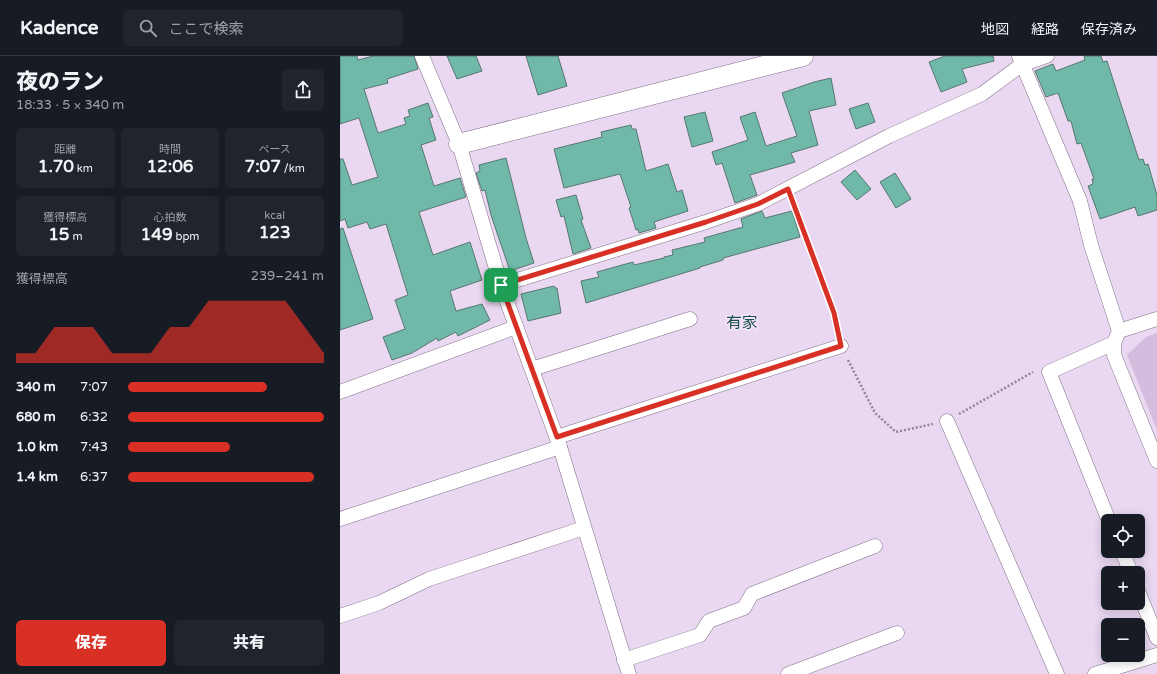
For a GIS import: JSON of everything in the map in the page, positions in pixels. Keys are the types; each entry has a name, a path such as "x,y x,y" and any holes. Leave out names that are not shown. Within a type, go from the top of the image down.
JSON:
{"street":[{"path":"422,56 459,144 501,285 558,442 629,674"},
{"path":"459,144 757,62 803,56"},
{"path":"501,285 706,222 758,204 889,136 982,94 1020,60 1047,56"},
{"path":"1020,60 1080,200 1117,337 1114,355 1157,461"},
{"path":"532,369 690,319"},
{"path":"1106,514 1049,372 1117,337 1157,319"},
{"path":"340,392 516,327"},
{"path":"340,519 558,442 841,346"},
{"path":"947,421 1057,674"},
{"path":"340,616 379,603 429,579 584,528"},
{"path":"624,660 700,635 709,621 744,608 752,594 875,546"},
{"path":"1145,608 1157,638"},
{"path":"788,674 897,633"},
{"path":"1095,674 1157,655"}],"path":[{"path":"788,189 834,313 841,346 875,413 896,432 947,421 1034,371"}],"shaded area":[{"path":"1157,333 1157,430 1127,355 1146,337"}],"building":[{"path":"340,56 357,56 358,60 373,56 414,56 418,69 387,79 388,83 364,89 378,133 406,124 404,118 410,116 408,110 428,103 433,117 429,118 436,140 421,145 434,186 460,178 466,197 419,212 433,255 470,242 482,280 450,291 456,311 482,304 490,320 458,336 456,332 438,341 437,338 412,353 392,360 383,337 405,329 395,300 408,295 386,224 370,229 367,222 348,228 345,219 340,221 340,159 343,159 352,185 378,177 359,118 340,124"},
{"path":"447,56 476,56 482,71 457,79"},
{"path":"526,56 558,56 567,86 538,95"},
{"path":"945,56 993,56 994,61 962,69 967,82 941,92 929,62"},
{"path":"1084,56 1101,56 1103,62 1107,61 1139,160 1143,159 1145,165 1148,164 1157,195 1157,210 1138,216 1135,207 1100,219 1088,186 1093,184 1092,179 1094,179 1081,143 1077,144 1071,121 1068,121 1058,93 1046,97 1035,71 1053,64 1056,71 1085,60"},
{"path":"831,78 836,105 809,111 818,145 791,153 795,162 750,175 757,195 735,203 722,163 716,165 712,152 748,140 740,117 755,112 766,146 797,136 782,93"},
{"path":"868,103 875,122 856,129 849,109"},
{"path":"705,112 713,141 692,147 684,117"},
{"path":"631,125 632,129 636,129 646,171 668,164 677,192 682,190 688,211 654,222 656,228 639,233 638,229 636,230 629,208 631,207 620,174 564,188 554,149 602,137 601,132"},
{"path":"506,158 526,238 534,263 510,271 491,215 485,190 482,191 476,173 480,171 479,165"},
{"path":"855,170 871,189 857,200 841,182"},
{"path":"895,173 911,199 896,208 880,182"},
{"path":"576,195 583,219 581,220 591,248 573,254 564,216 561,217 556,200"},
{"path":"762,211 765,218 792,211 800,237 723,258 723,260 700,268 586,303 581,281 599,277 597,272 633,262 634,265 673,255 672,250 705,242 704,238 743,227 741,219"},
{"path":"343,228 373,319 340,330 340,229"},
{"path":"554,286 557,288 561,313 528,321 521,294"}],"district":[{"name":"有家","path":"742,323"}],"route":[{"path":"788,189 834,313 841,346 557,437 501,285 706,222 758,204 788,189"}]}
